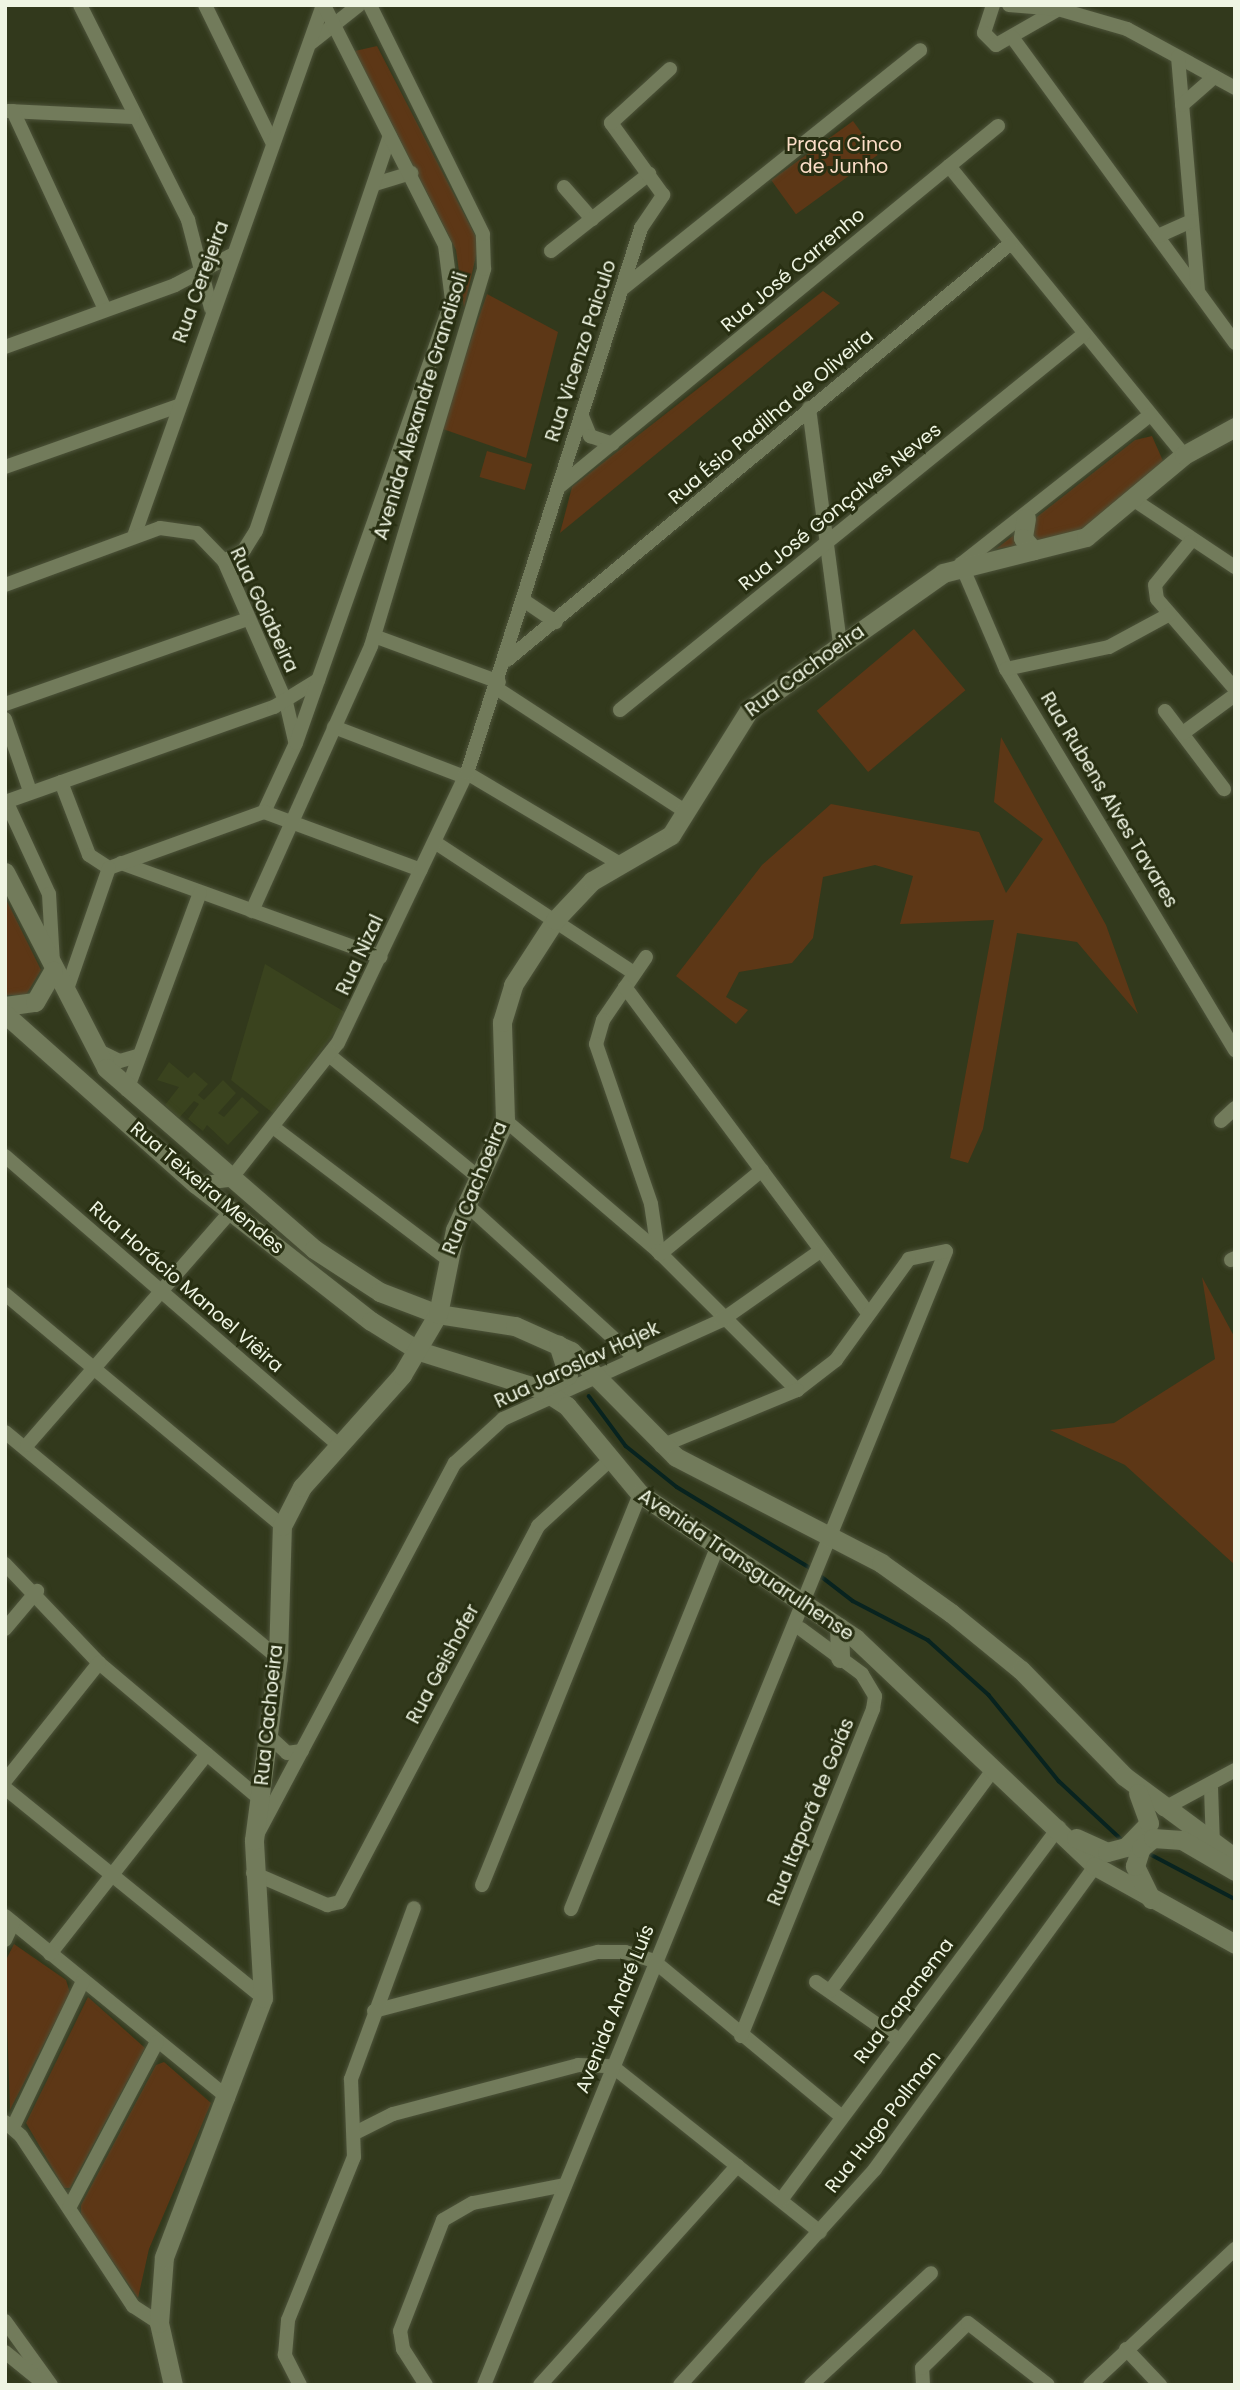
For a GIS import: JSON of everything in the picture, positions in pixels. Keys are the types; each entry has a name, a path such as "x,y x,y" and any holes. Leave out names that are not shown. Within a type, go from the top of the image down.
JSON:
{"main road":[{"name":"Rua Cachoeira","path":"173,2385 159,2323 164,2257 228,2098 263,1998 253,1873 254,1840 270,1737 278,1658 282,1526 302,1487 341,1447 402,1374 419,1351 438,1314 446,1258 466,1203 505,1120 505,1005 555,920 592,881 620,864 660,847 685,811 735,723 872,622 961,564 1086,537 1134,500 1184,455 1235,427"},
{"path":"1026,518 1023,538 1033,550"},
{"name":"Rua Teixeira Mendes","path":"5,872 61,981 89,1044 127,1090 230,1180 341,1269 438,1314"},
{"path":"5,1006 35,1003 61,981"},
{"name":"Rua Teixeira Mendes","path":"5,1014 230,1212 371,1321 419,1351"},
{"path":"438,1314 535,1332 556,1342 599,1374 661,1446 695,1470 898,1574 991,1644 1124,1776 1163,1809 1213,1846 1235,1858"},
{"path":"371,1321 395,1352 402,1374"},
{"path":"419,1351 449,1330 535,1332"},
{"path":"556,1342 569,1364 556,1387"},
{"name":"Avenida Transguarulhense","path":"419,1351 556,1387 609,1461 640,1494 718,1546 806,1592 833,1622 1095,1866 1151,1900 1235,1944"},
{"path":"833,1622 840,1658"},
{"path":"1053,1825 1094,1849 1126,1847 1149,1817 1124,1776"},
{"path":"1151,1900 1135,1866 1141,1848 1153,1838 1182,1840 1235,1871"}],"street":[{"path":"80,5 132,117 188,220 211,308"},
{"path":"205,5 272,142"},
{"name":"Rua Cerejeira","path":"134,536 211,308 324,5"},
{"name":"Avenida Alexandre Grandisoli","path":"264,812 296,743 452,300 448,254 411,173 324,5"},
{"path":"310,44 359,5"},
{"name":"Avenida Alexandre Grandisoli","path":"252,911 374,636 485,253 483,234 370,5"},
{"path":"993,5 984,33 996,45 1059,7"},
{"path":"1009,5 1059,7 1178,57 1235,88"},
{"path":"1084,5 1091,19"},
{"path":"1012,37 1235,343"},
{"path":"622,289 920,50"},
{"path":"1178,57 1198,292"},
{"name":"Rua Vicenzo Paiculo","path":"497,685 526,602 559,487 641,228 663,194 611,123 670,69"},
{"path":"1182,105 1214,77"},
{"path":"105,309 9,111 132,117"},
{"name":"Rua José Carrenho","path":"559,487 998,126"},
{"path":"223,561 244,550 256,531 390,136"},
{"path":"949,166 1184,455"},
{"path":"375,184 411,173"},
{"path":"551,251 649,174"},
{"path":"564,187 592,219"},
{"path":"1158,236 1192,220"},
{"name":"Rua Ésio Padilha de Oliveira","path":"506,661 1011,243"},
{"path":"5,347 202,270 232,255"},
{"name":"Rua José Gonçalves Neves","path":"620,710 1084,334"},
{"path":"5,467 178,406"},
{"path":"809,408 827,542 840,612 840,645"},
{"path":"961,564 1026,518 1150,415"},
{"path":"582,416 590,436 613,444"},
{"path":"1134,500 1189,542 1235,567"},
{"name":"Rua Goiabeira","path":"5,585 160,528 197,533 223,561 286,702 296,743"},
{"path":"1189,542 1155,585 1170,614 1235,689"},
{"name":"Rua Rubens Alves Tavares","path":"961,564 1006,669 1235,1050"},
{"path":"526,602 556,622"},
{"path":"840,612 853,622 872,622"},
{"path":"1006,669 1108,647 1170,614"},
{"path":"5,704 248,619"},
{"path":"374,636 497,685 685,811"},
{"path":"61,981 49,894 5,802 286,702 318,680"},
{"name":"Rua Nizal","path":"230,1180 274,1128 329,1055 436,843 466,775 497,685"},
{"path":"1183,733 1235,695"},
{"path":"1165,710 1224,789"},
{"path":"5,719 30,792"},
{"path":"334,727 466,775 620,864"},
{"path":"61,782 89,855 380,957"},
{"path":"61,981 115,866 264,812 421,870"},
{"path":"436,843 635,973"},
{"path":"127,1090 137,1056 200,893"},
{"path":"646,957 625,987 596,1044 651,1204 659,1253"},
{"path":"625,987 867,1312 836,1360 797,1390 661,1446"},
{"path":"89,1044 120,1061 137,1056"},
{"path":"329,1055 478,1177"},
{"path":"1221,1121 1235,1108"},
{"path":"505,1120 659,1253 722,1320 797,1390"},
{"path":"274,1128 446,1258"},
{"name":"Rua Horácio Manoel Viêira","path":"5,1156 341,1447"},
{"path":"659,1253 762,1170"},
{"path":"196,1184 230,1180"},
{"path":"466,1203 634,1357"},
{"path":"27,1445 96,1370 230,1212"},
{"name":"Rua Jaroslav Hajek","path":"254,1840 445,1477 503,1419 556,1387 599,1374 722,1320 820,1251"},
{"name":"Avenida André Luís","path":"484,2385 828,1536 882,1420 946,1251 909,1259 867,1312"},
{"path":"5,1294 282,1526"},
{"path":"5,1432 27,1445 278,1658"},
{"name":"Rua Geishofer","path":"253,1873 336,1905 538,1526 609,1461"},
{"path":"482,1885 640,1494"},
{"path":"571,1909 718,1546"},
{"path":"5,1564 37,1591 99,1663 260,1799"},
{"path":"5,1629 37,1591"},
{"name":"Avenida André Luís","path":"782,1648 801,1629 833,1622"},
{"name":"Rua Itaporã de Goiás","path":"741,2036 873,1709 871,1686 840,1658 801,1629"},
{"path":"5,1781 99,1663"},
{"path":"270,1737 287,1753 302,1751"},
{"path":"50,1954 207,1754"},
{"path":"830,1990 993,1770"},
{"path":"1163,1809 1210,1788 1235,1770"},
{"path":"5,1788 263,1998"},
{"path":"1210,1788 1213,1846"},
{"name":"Rua Capanema","path":"780,2200 1053,1825"},
{"name":"Rua Hugo Pollman","path":"680,2385 820,2232 912,2120 1095,1866"},
{"path":"300,2385 284,2339 354,2157 357,2132 351,2079 414,1908"},
{"path":"5,1940 9,1919 228,2098"},
{"path":"374,2011 598,1952 654,1961 741,2036 841,2116"},
{"path":"83,1981 9,2125 69,2208 133,2306 159,2323"},
{"path":"816,1982 898,2040"},
{"path":"69,2208 158,2042"},
{"path":"357,2132 393,2114 578,2065 612,2066 820,2232"},
{"path":"540,2385 737,2166"},
{"path":"426,2385 403,2349 400,2331 443,2220 473,2203 565,2185"},
{"path":"1090,2385 1235,2249"},
{"path":"811,2385 931,2273"},
{"path":"5,2321 49,2385"},
{"path":"923,2384 922,2368 972,2323 1048,2385"},
{"path":"1126,2350 1160,2385"},
{"path":"5,2352 49,2385"}],"shaded area":[{"path":"265,964 348,1014 274,1114 231,1080"},
{"path":"169,1062 188,1078 194,1072 208,1084 198,1095 204,1100 223,1080 236,1093 218,1113 224,1117 242,1097 259,1112 228,1145 207,1125 203,1131 188,1119 199,1104 194,1101 179,1118 165,1105 179,1087 157,1080"}],"green space":[{"path":"377,46 479,243 464,308 456,250 355,51"},
{"name":"Praça Cinco de Junho","path":"853,121 878,155 796,214 771,180"},
{"path":"823,291 840,303 560,533 572,487"},
{"path":"487,294 558,332 526,458 440,428"},
{"path":"1152,436 1163,461 1079,535 996,549 1135,440"},
{"path":"487,451 532,464 525,490 480,477"},
{"path":"914,629 965,690 868,772 817,711"},
{"path":"1001,737 1106,925 1138,1014 1077,942 1017,933 983,1129 968,1163 950,1158 994,920 900,924 913,876 875,865 823,877 813,938 792,963 739,972 726,997 748,1010 736,1024 676,976 762,865 831,804 979,832 1006,893 1043,839 994,802"},
{"path":"5,897 41,970 26,995 5,995"},
{"path":"1202,1277 1235,1338 1235,1565 1125,1465 1050,1430 1114,1423 1215,1359"},
{"path":"14,1944 66,1980 70,1993 10,2110 5,1962"},
{"path":"88,1997 145,2048 70,2188 64,2188 26,2123"},
{"path":"164,2062 211,2103 149,2249 138,2298 81,2215 81,2205 156,2065"}],"waterway":[{"path":"589,1396 626,1446 677,1487 812,1569"},
{"path":"818,1574 853,1601 928,1640 989,1695 1059,1781 1122,1840"},
{"path":"1148,1853 1235,1899"}]}
